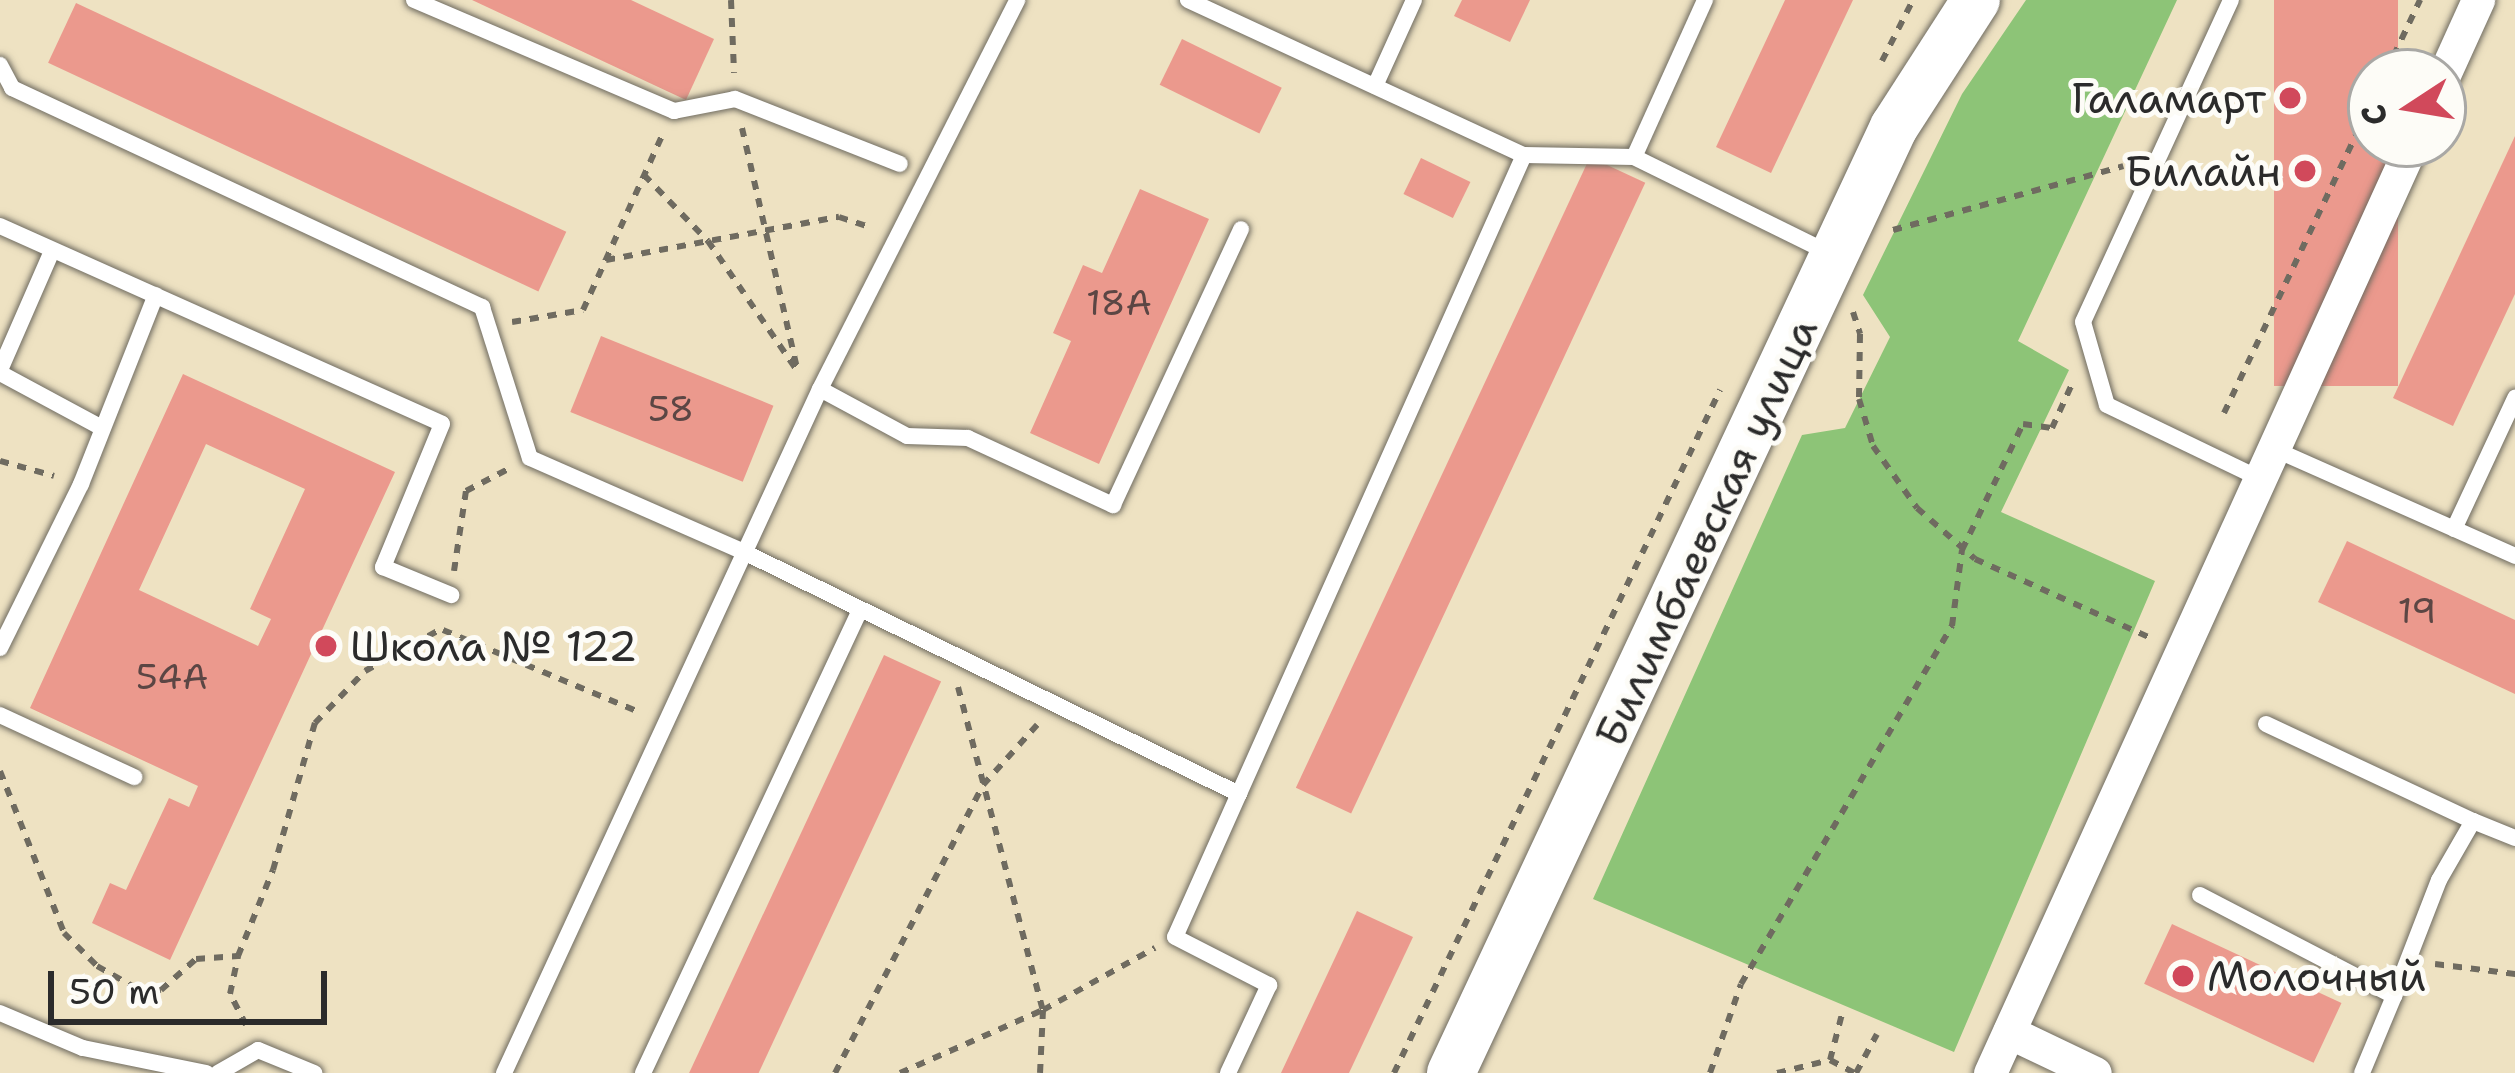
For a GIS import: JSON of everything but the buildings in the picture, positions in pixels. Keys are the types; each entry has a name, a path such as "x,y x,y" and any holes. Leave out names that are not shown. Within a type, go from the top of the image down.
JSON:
{"main road":[{"name":"Билимбаевская улица","path":"1450,1073 1894,127 1976,0"}],"street":[{"path":"2456,48 2478,0"},
{"path":"1990,1073 2401,168"},
{"path":"2009,1032 2095,1073"}],"lane":[{"path":"414,0 674,111 735,99 900,164"},
{"path":"504,1073 820,389 1016,0"},
{"path":"1188,0 1524,155 1634,157 1835,256"},
{"path":"1375,86 1414,0"},
{"path":"1634,157 1705,0"},
{"path":"2231,0 2083,322 2107,405 2454,529 2515,556"},
{"path":"0,65 12,88 482,307 530,458 746,553 1239,794"},
{"path":"1228,1073 1269,985 1175,938 1524,155"},
{"path":"0,226 442,424 383,567 451,596"},
{"path":"820,389 907,436 968,438 1113,506 1241,229"},
{"path":"52,251 0,372 102,428"},
{"path":"0,648 81,484 156,295"},
{"path":"2454,529 2515,398"},
{"path":"643,1073 859,612"},
{"path":"0,715 134,777"},
{"path":"2266,724 2515,838"},
{"path":"2362,1073 2439,880 2473,821"},
{"path":"2200,895 2394,996"},
{"path":"0,1013 82,1048 206,1073"},
{"path":"218,1073 258,1050 314,1073"}],"path":[{"path":"731,0 735,99 799,372"},
{"path":"1880,66 1913,0"},
{"path":"2397,48 2420,0"},
{"path":"488,326 583,310 674,111"},
{"path":"2224,413 2347,154"},
{"path":"1856,212 1894,230 2159,157"},
{"path":"644,175 708,241 799,372 820,389"},
{"path":"606,260 838,217 898,237"},
{"path":"1835,256 1860,334 1859,399 1873,446 1917,508 1962,550 2013,579 2182,653"},
{"path":"1711,1073 1741,984 1952,626 1962,550 2024,424 2052,428 2090,344"},
{"path":"1394,1073 1723,384"},
{"path":"258,1050 230,994 238,956 273,870 314,723 364,671 441,629 451,596 466,491 530,458"},
{"path":"0,461 81,484"},
{"path":"441,629 663,723"},
{"path":"950,655 1043,1010 1040,1073"},
{"path":"835,1073 983,785 1054,705"},
{"path":"0,771 64,933 97,966 141,991 161,990 196,959 238,956"},
{"path":"900,1073 1043,1010 1175,938"},
{"path":"2408,961 2515,974"},
{"path":"1830,1060 1842,1014"},
{"path":"1777,1073 1830,1060 1855,1073 1877,1034"}],"green space":[{"path":"2026,0 2177,0 2018,341 2069,370 2001,512 2155,581 1954,1052 1593,899 1802,435 1845,428 1890,337 1863,295 1962,94"}],"place":[{"name":"Галамарт","path":"2290,98"},
{"name":"Билайн","path":"2305,171"},
{"name":"Школа № 122","path":"326,646"},
{"name":"Молочный","path":"2183,976"}]}
